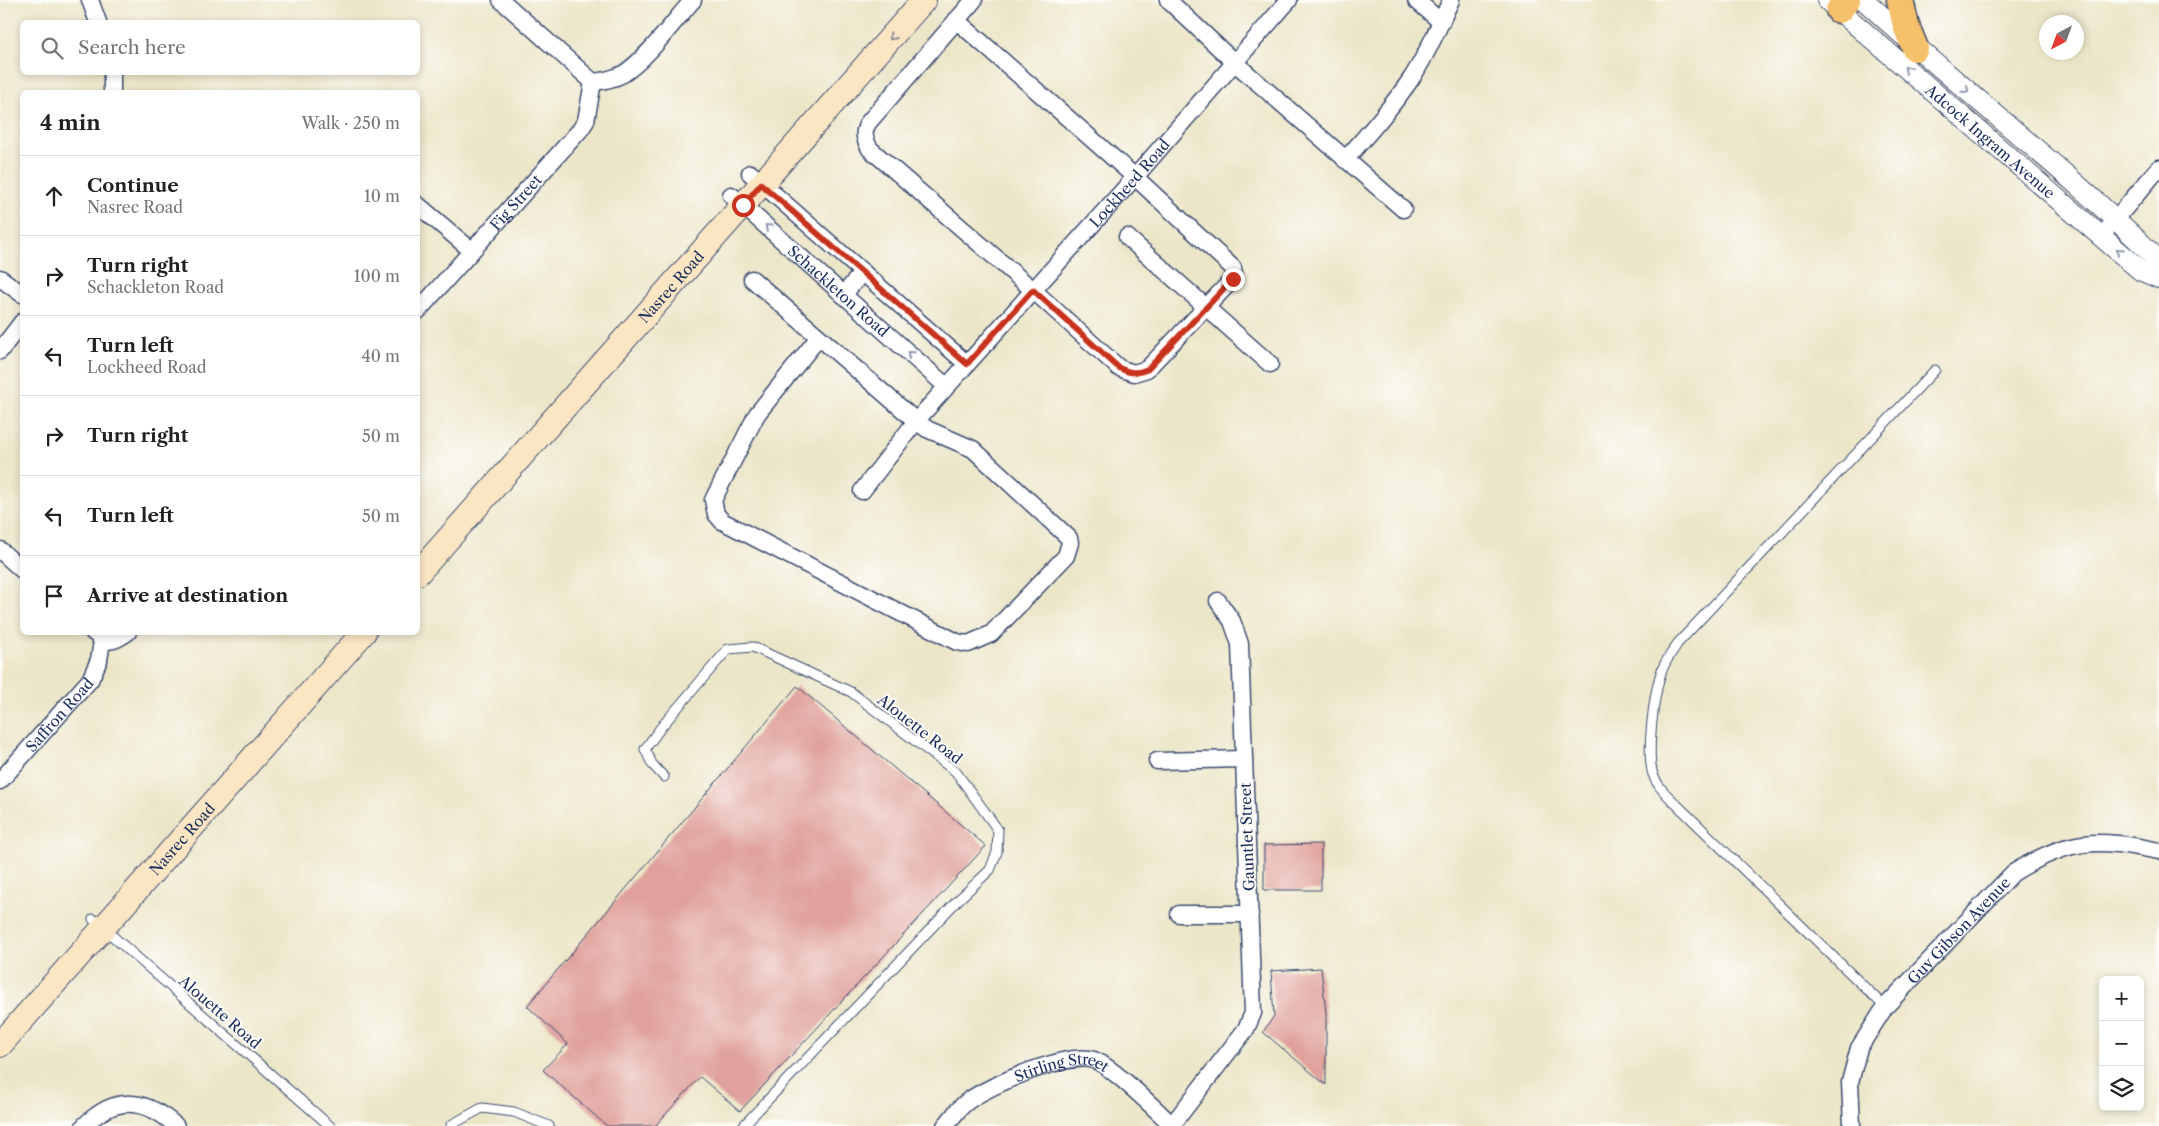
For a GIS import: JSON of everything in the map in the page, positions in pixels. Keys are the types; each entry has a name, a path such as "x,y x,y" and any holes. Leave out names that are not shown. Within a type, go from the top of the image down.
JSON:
{"main road":[{"name":"Nasrec Road","path":"756,179 903,0"},
{"name":"Nasrec Road","path":"420,549 756,179 924,0"},
{"path":"1900,0 1906,26 1916,48"},
{"name":"Nasrec Road","path":"420,570 737,200"},
{"name":"Nasrec Road","path":"0,1045 98,924 342,635"},
{"name":"Nasrec Road","path":"0,1024 98,924 361,635"}],"street":[{"path":"90,0 97,20"},
{"path":"501,0 592,82 614,78 635,65 693,0"},
{"path":"956,20 1135,177 1233,268 1233,279 1148,369 1134,373 1119,368 1033,290 870,149 864,136 868,123 956,20 974,0"},
{"path":"1168,0 1234,62 1403,209"},
{"name":"Lockheed Road","path":"862,491 916,421 946,386 1135,177 1289,0"},
{"path":"1416,0 1441,22"},
{"path":"1345,160 1371,131 1412,78 1451,0"},
{"name":"Adcock Ingram Avenue","path":"1864,0 1916,48 2116,219 2153,255 2159,264"},
{"name":"Adcock Ingram Avenue","path":"1838,3 2140,270 2159,278"},
{"path":"112,75 112,90"},
{"name":"Fig Street","path":"420,309 580,130 586,121 592,82"},
{"path":"2102,236 2159,168"},
{"name":"Schackleton Road","path":"756,179 967,364"},
{"name":"Schackleton Road","path":"737,200 946,386"},
{"path":"420,207 471,250"},
{"path":"1127,237 1270,364"},
{"path":"843,295 863,272"},
{"path":"0,278 20,293"},
{"path":"752,279 819,337 916,421 927,429 973,449 1065,533 1070,542 1066,556 991,634 968,644 957,642 722,521 716,514 713,500 757,414 819,337"},
{"path":"0,351 20,325"},
{"path":"0,550 20,568"},
{"name":"Gauntlet Street","path":"1173,1126 1251,1020 1254,1004 1240,644 1232,621 1218,601"},
{"path":"98,637 111,641 122,635"},
{"name":"Saffron Road","path":"0,781 90,680 99,660 98,637"},
{"path":"1157,761 1244,759"},
{"name":"Guy Gibson Avenue","path":"1852,1126 1850,1082 1859,1048 1885,1007 2013,873 2035,859 2078,844 2098,841 2159,851"},
{"path":"1179,914 1250,914"},
{"name":"Stirling Street","path":"951,1124 966,1102 986,1089 1026,1072 1075,1058 1085,1058 1092,1059 1106,1067 1173,1126"},
{"path":"84,1126 118,1104 137,1103 157,1111 176,1126"}],"lane":[{"path":"1885,1007 1657,784 1652,771 1650,752 1658,683 1667,658 1678,643 1935,370"},
{"name":"Alouette Road","path":"664,778 652,764 645,748 728,649 753,648 850,692 956,772 998,830 997,852 990,870 957,901 743,1126"},
{"name":"Alouette Road","path":"98,924 330,1126"},
{"path":"451,1126 482,1108 514,1112 549,1126"}],"building":[{"path":"797,686 986,846 740,1111 700,1077 655,1126 607,1126 543,1070 568,1044 527,1006"},
{"path":"1321,844 1321,890 1264,890 1264,845"},
{"path":"1321,968 1326,1013 1326,1085 1263,1032 1274,1016 1271,971"}],"route":[{"path":"743,205 761,184 967,364 1033,290 1119,368 1126,372 1142,372 1148,369 1233,279"}]}
